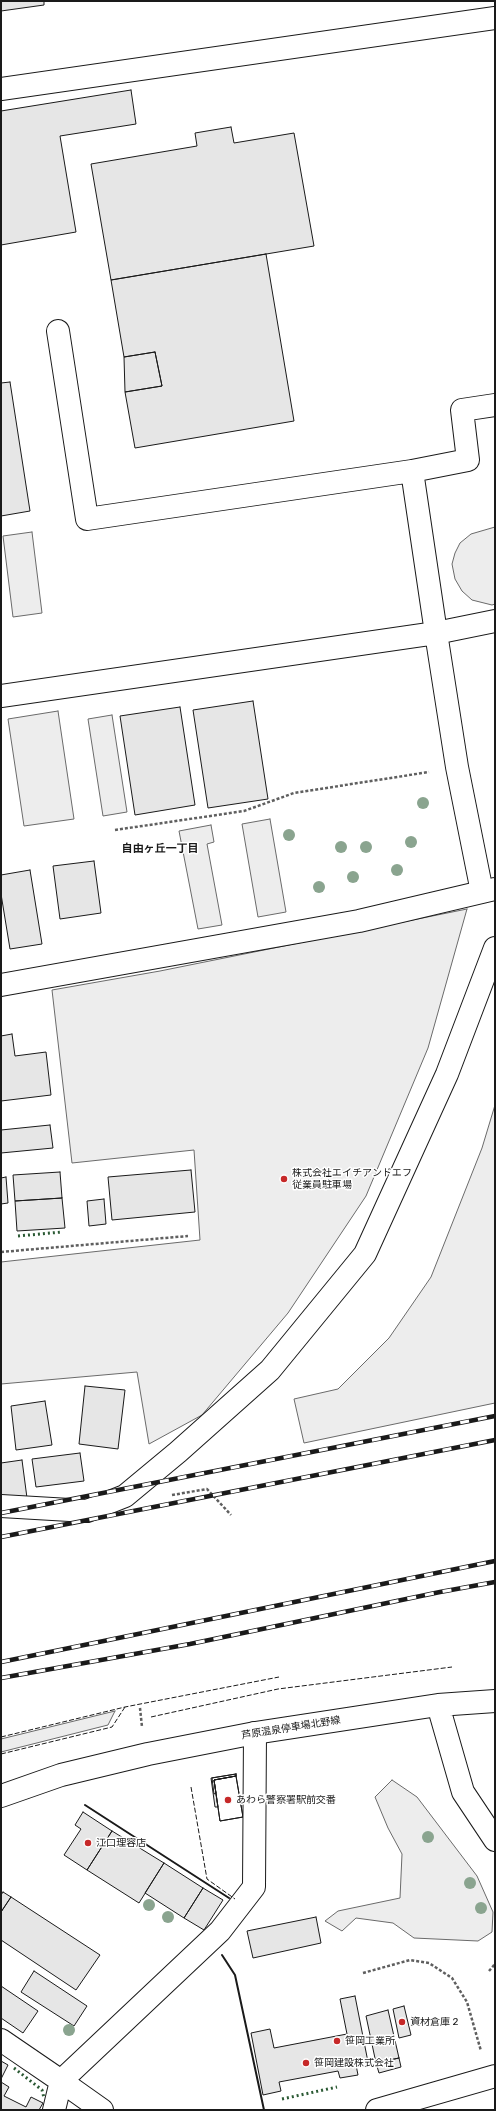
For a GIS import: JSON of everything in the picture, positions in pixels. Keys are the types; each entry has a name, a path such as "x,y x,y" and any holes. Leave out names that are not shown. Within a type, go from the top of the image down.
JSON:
{"street":[{"path":"1,89 495,18"},
{"path":"58,331 87,519 412,471 468,460 462,410 495,406"},
{"path":"1,985 359,921 488,890 457,767 412,471"},
{"path":"1,696 436,633 495,621"},
{"path":"1,1506 87,1511 125,1496 178,1452 270,1370 365,1254 447,1074 495,948"},
{"name":"芦原温泉停車場北野線","path":"1,1796 69,1774 148,1754 255,1733 438,1705 495,1700"},
{"path":"438,1705 463,1792 495,1840"},
{"path":"54,2110 61,2081 220,1931 254,1888 255,1733"},
{"path":"1,2040 102,2110"},
{"path":"377,2110 492,2077"}],"path":[{"path":"115,830 244,811 294,793 457,767"},
{"path":"1,1252 188,1236"},
{"path":"140,1708 142,1728"},
{"path":"363,1973 410,1960 429,1963 452,1978 467,2002 492,2077"},
{"path":"489,1971 495,1964"}],"shaded area":[{"path":"495,527 495,604 492,605 472,600 462,591 455,579 452,564 460,543 471,534"},
{"path":"32,532 42,613 13,617 3,536"},
{"path":"58,711 74,819 24,826 8,719"},
{"path":"112,715 127,812 103,816 88,719"},
{"path":"270,819 286,912 258,917 242,824"},
{"path":"211,825 214,842 207,844 222,925 198,929 179,831"},
{"name":"株式会社エイチアンドエフ 従業員駐車場","path":"467,909 428,1048 366,1196 288,1313 202,1415 149,1444 137,1372 1,1384 1,1262 200,1240 194,1150 72,1163 52,990 160,971"},
{"path":"495,1105 495,1403 304,1443 294,1399 338,1389 389,1338 431,1277 482,1148"},
{"path":"115,1711 108,1725 1,1752 1,1739"},
{"path":"392,1780 417,1797 477,1876 493,1912 492,1932 478,1941 414,1938 393,1923 356,1918 342,1931 325,1921 338,1911 400,1898 402,1854 388,1828 375,1797"}],"building":[{"path":"1,1 44,1 44,5 1,11"},
{"path":"131,90 136,124 60,136 76,232 1,245 1,111"},
{"path":"231,127 234,143 294,133 314,246 111,280 91,164 197,146 195,133"},
{"path":"266,254 294,421 135,448 125,392 162,386 155,352 124,357 111,280"},
{"path":"155,352 162,386 125,392 124,357"},
{"path":"10,382 30,511 1,516 1,383"},
{"path":"253,701 268,799 208,808 193,710"},
{"path":"180,707 195,805 135,815 120,716"},
{"path":"94,861 101,913 60,919 53,866"},
{"path":"30,870 42,944 10,949 1,894 1,875"},
{"path":"12,1034 15,1056 46,1052 51,1095 1,1101 1,1036"},
{"path":"50,1125 53,1148 1,1153 1,1130"},
{"path":"191,1170 195,1212 112,1220 108,1177"},
{"path":"60,1172 62,1198 15,1201 13,1175"},
{"path":"6,1177 8,1203 1,1204 1,1178"},
{"path":"62,1198 65,1228 17,1231 15,1201"},
{"path":"104,1199 106,1224 89,1226 87,1201"},
{"path":"85,1386 125,1390 118,1449 79,1444"},
{"path":"45,1401 52,1445 16,1450 11,1406"},
{"path":"80,1453 84,1481 36,1487 32,1459"},
{"path":"22,1460 27,1498 1,1501 1,1463"},
{"path":"236,1774 236,1776 214,1780 218,1807 215,1807 211,1778"},
{"path":"236,1774 236,1776 214,1780 216,1793 214,1794 212,1778"},
{"name":"あわら警察署駅前交番","path":"236,1776 243,1817 220,1821 214,1780"},
{"name":"あわら警察署駅前交番","path":"236,1776 243,1817 220,1821 214,1780"},
{"name":"江口理容店","path":"83,1812 112,1831 87,1870 64,1855 81,1829 75,1825"},
{"path":"112,1831 164,1863 139,1903 87,1870"},
{"path":"164,1863 203,1888 184,1918 145,1893"},
{"path":"203,1888 223,1900 204,1930 184,1918"},
{"path":"3,1892 11,1897 1,1912 1,1895"},
{"path":"11,1897 100,1955 76,1990 1,1940 1,1912"},
{"path":"316,1917 321,1943 253,1958 247,1931"},
{"path":"34,1971 87,2006 74,2026 21,1992"},
{"path":"1,1986 38,2011 23,2033 1,2018"},
{"name":"笹岡工業所","path":"355,1996 368,2062 356,2065 358,2075 340,2078 338,2071 279,2082 281,2091 263,2095 251,2033 270,2029 274,2048 347,2034 340,1999"},
{"name":"資材倉庫 2","path":"404,2006 411,2035 399,2038 393,2009"},
{"path":"388,2010 399,2058 376,2063 366,2016"},
{"path":"399,2058 401,2067 379,2073 376,2063"},
{"path":"1,2061 8,2065 1,2079"},
{"path":"1,2082 9,2087 4,2096 26,2107 31,2097 43,2103 39,2110 1,2110"}],"railway":[{"path":"1,1513 495,1416"},
{"path":"1,1537 495,1440"},
{"path":"1,1662 495,1561"},
{"path":"1,1678 190,1644 495,1582"}],"hedge":[{"path":"18,1236 62,1232"},
{"path":"14,2068 42,2090 44,2098"},
{"path":"282,2099 337,2087"}],"fence":[{"path":"151,1717 278,1689 452,1667"},
{"path":"1,1737 125,1707 279,1677"},
{"path":"1,1754 112,1727 125,1707"},
{"path":"191,1787 207,1879 235,1899"}],"wall":[{"path":"85,1805 229,1898"},
{"path":"222,1955 235,1975 264,2110"}],"place":[{"name":"株式会社エイチアンドエフ 従業員駐車場","path":"284,1179"},
{"name":"あわら警察署駅前交番","path":"228,1800"},
{"name":"江口理容店","path":"88,1843"},
{"name":"資材倉庫 2","path":"402,2022"},
{"name":"笹岡工業所","path":"337,2041"},
{"name":"笹岡建設株式会社","path":"306,2063"}],"district":[{"name":"自由ヶ丘一丁目","path":"160,849"}]}
